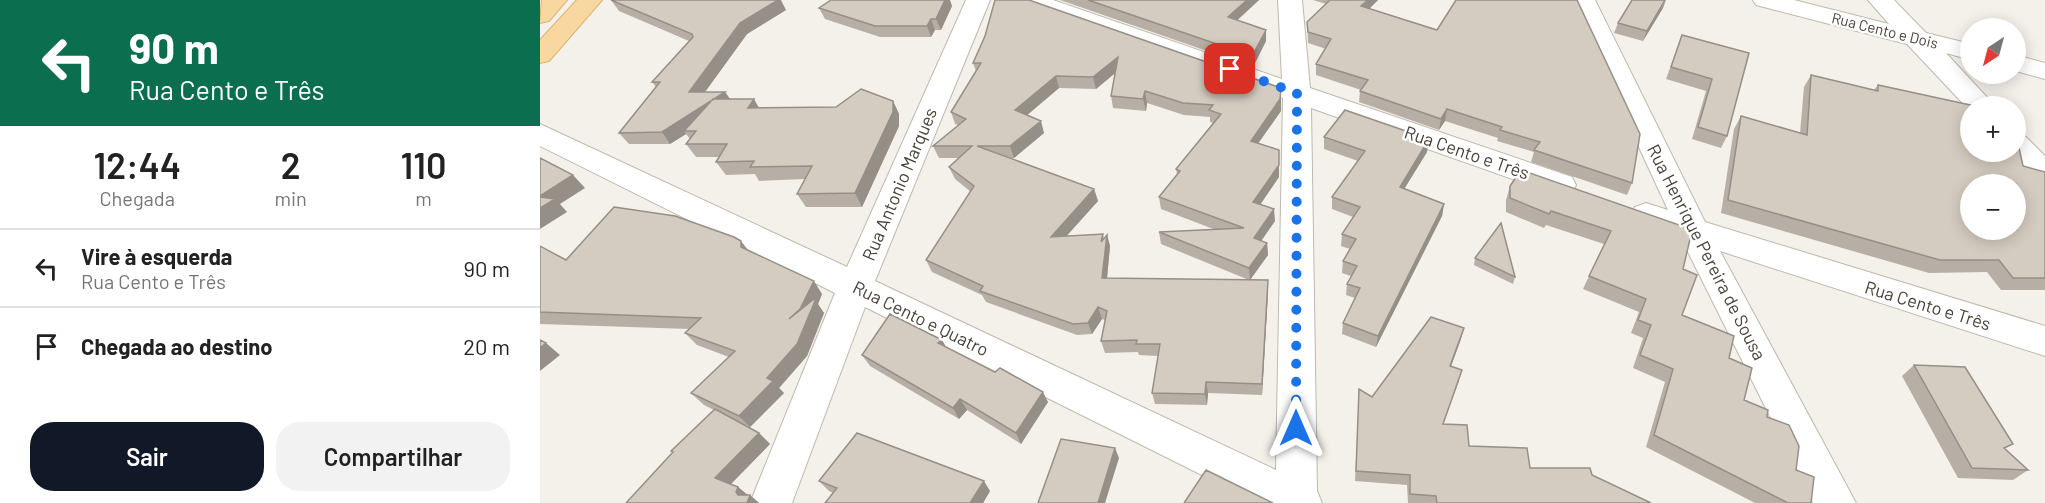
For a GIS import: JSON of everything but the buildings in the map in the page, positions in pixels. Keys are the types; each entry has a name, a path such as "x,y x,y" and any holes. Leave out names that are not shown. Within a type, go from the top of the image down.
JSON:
{"main road":[{"path":"540,16 555,0"},
{"path":"540,55 590,0"}],"street":[{"name":"Rua Antonio Marques","path":"771,503 855,287 978,0"},
{"name":"Rua Cento e Três","path":"1029,0 1584,193"},
{"path":"1290,0 1297,93 1298,502"},
{"name":"Rua Henrique Pereira de Sousa","path":"1583,0 1694,231 1835,503"},
{"name":"Rua Cento e Dois","path":"1765,0 1960,49"},
{"path":"1880,0 1972,96"},
{"path":"2026,66 2045,71"},
{"name":"Rua Cento e Quatro","path":"540,134 1298,502"},
{"path":"2026,155 2045,175"},
{"name":"Rua Cento e Três","path":"1617,204 1694,231 2045,341"}],"route":[{"path":"1230,69 1297,93 1296,428"}]}
